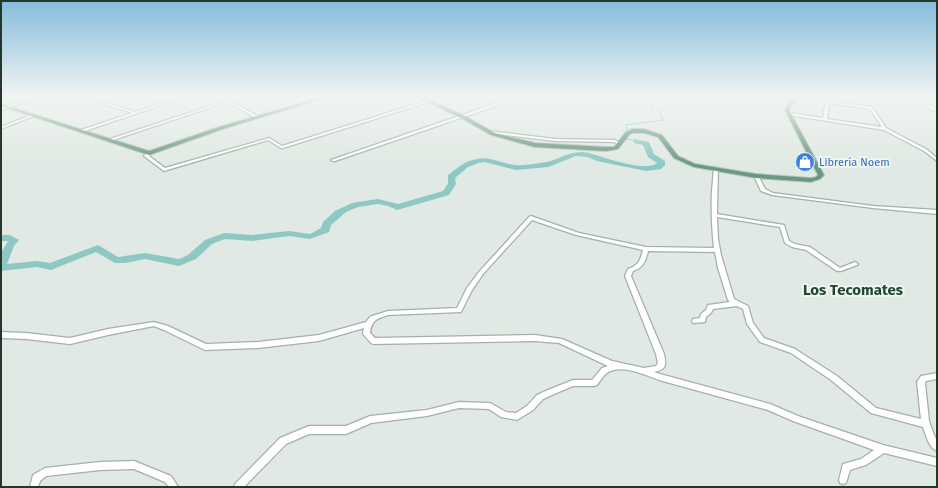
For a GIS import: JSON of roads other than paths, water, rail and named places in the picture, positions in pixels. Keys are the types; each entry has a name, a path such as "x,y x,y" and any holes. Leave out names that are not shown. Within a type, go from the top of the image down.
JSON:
{"main road":[{"path":"45,119 148,152 251,119"},
{"path":"466,119 490,132 535,145 606,149 616,148 628,133 637,130 660,136 676,157 694,165 756,176 803,180 818,178 821,175 792,119"}],"street":[{"path":"1,128 24,119"},
{"path":"82,131 118,119"},
{"path":"109,140 173,119"},
{"path":"148,152 146,156 164,170 269,139 282,147 371,119"},
{"path":"333,160 458,119"},
{"path":"818,119 885,129 925,150 937,160"},
{"path":"878,119 885,129"},
{"path":"490,132 555,140 615,141 620,143"},
{"path":"716,169 717,250 731,300 746,308 750,324 762,340 793,351 834,378 874,411 926,424"},
{"path":"756,176 763,190 772,194 873,207 937,212"},
{"path":"716,215 782,226 787,242 794,246 808,248 839,270 854,264"},
{"path":"1,334 70,341 108,332 154,324 166,328 205,347 258,345 319,338 368,324 376,316 388,313 459,310 469,289 481,273 531,218 578,234 646,249 717,250"},
{"path":"644,371 658,368 662,364 660,354 628,276 630,270 638,268 643,262 646,249"},
{"path":"695,321 703,320 703,316 710,311 710,307 737,304"},
{"path":"368,324 366,334 372,341 535,338 560,341 611,364 618,364 644,371 659,377 770,407 796,419 883,449 937,462"},
{"path":"238,487 283,441 309,430 346,430 370,420 427,412 459,405 490,406 504,415 517,417 530,408 540,397 573,383 594,383 605,370 618,364"},
{"path":"937,376 924,378 921,382 924,394 924,417 929,434 937,447"},
{"path":"843,480 846,467 863,462 883,449"},
{"path":"34,487 36,478 45,472 100,466 134,465 168,479 174,487"}],"waterway":[{"path":"637,141 621,138 627,129 626,125 664,120 662,119"},
{"path":"1,268 37,264 51,267 98,248 103,253 113,257 115,260 126,260 151,256 168,261 179,262 185,261 192,257 208,242 224,236 231,235 252,238 278,234 296,234 308,237 326,230 326,224 343,210 355,205 378,201 397,207 446,193 452,184 451,177 465,165 477,161 485,160 516,168 548,165 575,154 588,155 597,159 646,169 658,167 662,163 651,155 646,144 637,141"},
{"path":"1,238 7,237 14,240 9,246 1,265"}],"place":[{"name":"Librería Noem","path":"805,162"}],"district":[{"name":"Los Tecomates","path":"853,290"}]}
